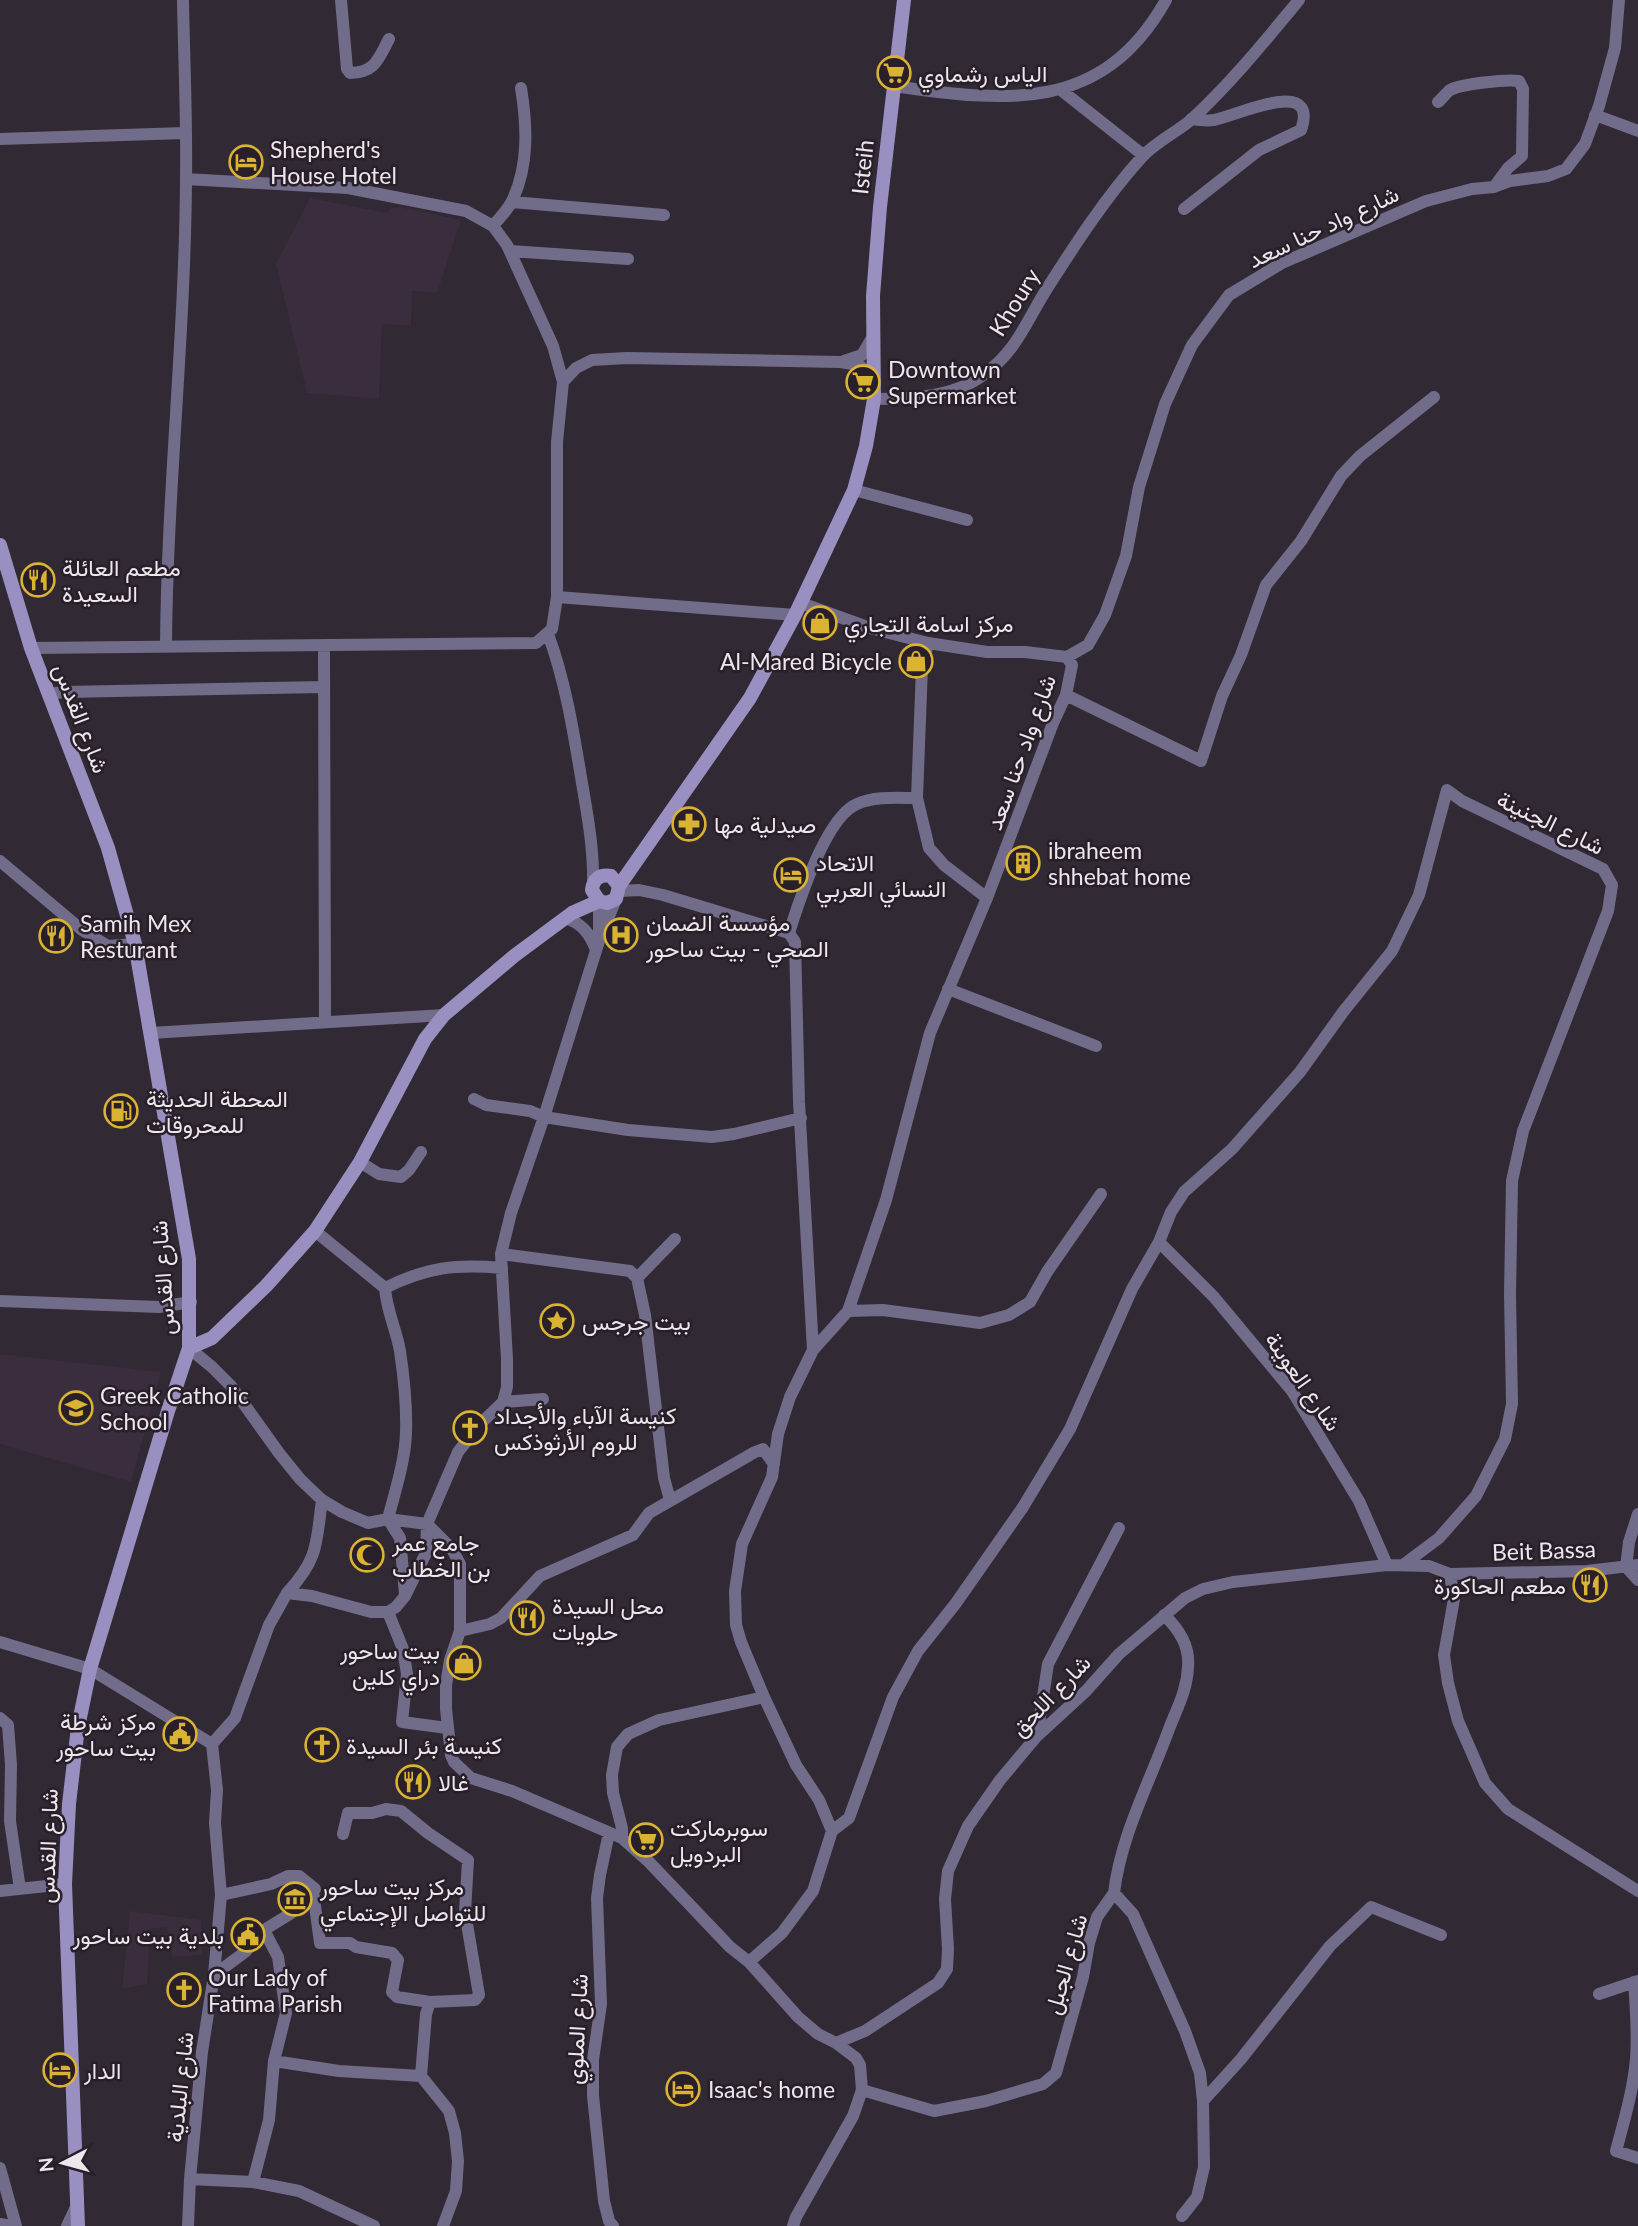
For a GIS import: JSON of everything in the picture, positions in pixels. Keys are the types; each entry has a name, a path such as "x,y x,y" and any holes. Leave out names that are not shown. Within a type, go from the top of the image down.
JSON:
{"main road":[{"name":"Isteih","path":"618,892 750,698 798,609 854,490 866,446 874,399 872,338 877,245 904,0"},
{"name":"شارع القدس","path":"0,545 31,648 108,848 135,944 189,1259 191,1302 189,1348 90,1669 76,1740 69,1804 65,1884 78,2226"},
{"path":"568,915 598,878 606,875 615,878 618,892 607,903 599,901 593,894 593,885"},
{"path":"189,1348 212,1338 265,1286 314,1231 360,1162 425,1040 444,1015 568,915 599,901"}],"street":[{"path":"166,647 168,549 186,180 183,0"},
{"path":"341,0 347,69 350,73 372,68 389,39"},
{"path":"893,86 979,96 1060,90 1111,66 1141,39 1166,0"},
{"name":"Khoury","path":"874,399 950,391 969,384 999,363 1020,338 1035,308 1095,218 1143,155 1191,119 1254,54 1299,0"},
{"name":"شارع واد حنا سعد","path":"848,1311 886,1200 930,1033 993,885 1020,808 1066,695 1072,665 1067,657 1088,645 1105,615 1126,556 1139,487 1165,404 1192,345 1229,295 1282,263 1415,206 1472,189 1548,176 1566,169 1585,144 1595,115 1615,48 1619,0"},
{"path":"1438,102 1451,89 1508,79 1519,81 1524,89 1522,156 1508,168 1494,187"},
{"path":"493,226 512,202 525,151 527,124 521,88"},
{"path":"1060,90 1143,155"},
{"path":"1184,209 1259,150 1301,130 1304,109 1293,101 1256,106 1213,120 1191,119"},
{"path":"1595,115 1638,131"},
{"path":"0,139 185,133"},
{"path":"31,648 514,645 536,643 552,629 557,597 557,442 563,382 553,346 510,251 493,226 466,211 348,188 186,180"},
{"path":"512,202 664,215"},
{"path":"510,251 628,259"},
{"path":"840,362 862,355 872,338"},
{"path":"563,382 576,368 592,360 626,358 840,362 859,365 874,379"},
{"path":"1066,695 1201,761 1222,696 1241,655 1266,585 1301,541 1341,476 1360,456 1434,397"},
{"path":"854,490 967,520"},
{"path":"557,597 798,609 928,643 987,652 1025,652 1067,657"},
{"path":"548,634 557,657 573,733 592,840 593,885"},
{"path":"928,643 922,667 917,798 929,848 944,866 987,898"},
{"path":"324,646 325,1021"},
{"path":"49,694 324,687"},
{"name":"شارع الجنينة","path":"1158,1242 1171,1212 1184,1192 1232,1149 1300,1072 1392,951 1419,895 1447,790 1462,801 1603,869 1612,886 1608,911 1523,1131 1512,1181 1512,1404 1505,1439 1476,1496 1439,1538 1403,1565"},
{"path":"789,933 806,879 845,810 863,801 917,798"},
{"path":"592,840 606,875"},
{"path":"0,861 82,930 108,946 135,944"},
{"path":"287,1593 312,1596 355,1610 388,1612 396,1607 426,1553 427,1524 458,1452 478,1425 503,1402 507,1387 508,1359 501,1254 511,1213 597,946 618,892 639,890 663,895 789,933 795,942 800,1118 813,1350"},
{"path":"597,946 599,901"},
{"path":"568,915 587,931 597,946"},
{"path":"948,989 1096,1046"},
{"path":"151,1033 444,1015"},
{"path":"406,1017 421,1027 425,1040"},
{"path":"474,1099 486,1105 530,1111 544,1117 628,1130 712,1137 800,1118"},
{"path":"360,1162 379,1174 401,1177 410,1170 421,1152"},
{"path":"460,1631 490,1624 501,1618 540,1576 633,1535 649,1513 765,1446 783,1420 790,1397 813,1350 848,1311 883,1310 980,1323 1009,1315 1030,1302 1047,1272 1101,1194"},
{"path":"314,1231 385,1288 386,1308 399,1349 406,1422 403,1454 388,1519 400,1538 405,1595"},
{"path":"637,1278 675,1239"},
{"path":"748,1962 782,1933 813,1891 832,1831 849,1818 893,1697 918,1651 956,1603 1023,1507 1070,1429 1132,1289 1158,1242"},
{"name":"شارع العوينة","path":"1158,1242 1214,1297 1292,1391 1359,1501 1387,1565"},
{"path":"501,1254 631,1271 637,1278 645,1315 664,1478 670,1500"},
{"path":"385,1288 422,1271 442,1267 473,1265 502,1268"},
{"path":"0,1301 159,1307 191,1302"},
{"path":"189,1348 230,1386 300,1479 322,1500 368,1523 388,1519 427,1524 452,1549 460,1564 460,1631 450,1660 446,1709 454,1762 471,1778 512,1791 615,1835 649,1863 799,2017 818,2034 856,2058 860,2065 862,2090 853,2116 793,2226"},
{"path":"503,1402 543,1399"},
{"path":"765,1446 774,1464 772,1478 742,1544 735,1591 736,1625 764,1698 796,1765 819,1800 832,1831"},
{"path":"0,1642 90,1669 212,1744 234,1717 270,1625 287,1593 303,1576 314,1556 322,1500"},
{"path":"1638,1514 1629,1542 1632,1566 1638,1580"},
{"path":"1037,1737 1048,1664 1119,1528"},
{"name":"شارع اللحق","path":"836,2043 865,2031 938,1983 947,1969 944,1899 948,1871 968,1826 1000,1780 1037,1737 1086,1691 1119,1654 1185,1598 1203,1588 1233,1582 1387,1565 1429,1566 1451,1574"},
{"name":"Beit Bassa","path":"1451,1574 1587,1571 1632,1566"},
{"path":"1451,1574 1454,1599 1444,1655 1448,1683 1458,1721 1485,1783 1508,1809 1638,1891"},
{"path":"388,1612 403,1648 407,1674 402,1721 447,1728"},
{"path":"1114,1893 1118,1865 1130,1824 1184,1695 1189,1665 1184,1641 1164,1615"},
{"path":"615,1835 622,1828 612,1793 612,1775 617,1746 628,1734 659,1720 764,1698"},
{"path":"0,1718 8,1725 11,1765 10,1821 20,1889"},
{"name":"شارع البلدية","path":"188,2226 202,2052 214,1975 221,1895 215,1823 217,1790 212,1744"},
{"path":"221,1895 271,1884 288,1876 299,1876 314,1890 320,1943 350,1943 356,1947 392,1953 398,1959 392,1992 397,1997 430,2002 475,2000 479,1995 465,1912 468,1860 401,1811 386,1809 372,1813 348,1813 343,1834"},
{"name":"شارع الملوي","path":"613,2226 608,2221 604,2200 593,2096 593,2060 601,2004 597,1898 615,1835"},
{"path":"0,1891 65,1884"},
{"path":"214,1975 245,1952 264,1930 290,1914 314,1890"},
{"name":"شارع الجبل","path":"862,2090 934,2111 986,2101 1042,2084 1056,2073 1097,1917 1114,1893 1133,1913 1185,2031 1200,2073 1204,2167 1197,2197 1182,2216"},
{"path":"1203,2101 1241,2059 1330,1946 1370,1907 1441,1934"},
{"path":"253,2182 269,2120 274,2061 286,2013 278,1957 264,1930"},
{"path":"1599,1994 1636,1982 1637,2057 1616,2151 1638,2158"},
{"path":"430,2002 426,2014 421,2076 449,2111 458,2161 456,2191 443,2226"},
{"path":"274,2061 339,2071 421,2076"},
{"path":"0,2168 14,2226 0,2224"},
{"path":"190,2179 253,2182 299,2191 374,2226"},
{"path":"67,2226 76,2207"}],"shaded area":[{"path":"310,198 387,213 392,208 400,207 461,220 437,293 412,291 411,326 382,324 379,399 307,393 276,264"},
{"name":"Greek Catholic School","path":"0,1354 161,1372 131,1482 0,1444"},
{"path":"130,1911 201,1920 202,1955 172,1957 167,1927 150,1929 147,1984 122,1989"}],"place":[{"name":"الياس رشماوي","path":"894,73"},
{"name":"Shepherd's House Hotel","path":"246,162"},
{"name":"Downtown Supermarket","path":"863,382"},
{"name":"مطعم العائلة السعيدة","path":"38,580"},
{"name":"مركز اسامة التجاري","path":"820,623"},
{"name":"Al-Mared Bicycle","path":"916,661"},
{"name":"صيدلية مها","path":"689,824"},
{"name":"ibraheem shhebat home","path":"1023,863"},
{"name":"الاتحاد النسائي العربي","path":"791,875"},
{"name":"مؤسسة الضمان الصحي - بيت ساحور","path":"621,935"},
{"name":"Samih Mex Resturant","path":"56,936"},
{"name":"المحطة الحديثة للمحروقات","path":"121,1111"},
{"name":"بيت جرجس","path":"557,1321"},
{"name":"Greek Catholic School","path":"76,1408"},
{"name":"كنيسة الآباء والأجداد للروم الأرثوذكس","path":"470,1428"},
{"name":"جامع عمر بن الخطاب","path":"367,1555"},
{"name":"مطعم الحاكورة","path":"1590,1585"},
{"name":"محل السيدة حلويات","path":"527,1618"},
{"name":"بيت ساحور دراي كلين","path":"464,1663"},
{"name":"مركز شرطة بيت ساحور","path":"180,1734"},
{"name":"كنيسة بئر السيدة","path":"322,1745"},
{"name":"غالا","path":"413,1782"},
{"name":"سوبرماركت البردويل","path":"646,1840"},
{"name":"مركز بيت ساحور للتواصل الإجتماعي","path":"295,1899"},
{"name":"بلدية بيت ساحور","path":"248,1935"},
{"name":"Our Lady of Fatima Parish","path":"184,1990"},
{"name":"الدار","path":"60,2070"},
{"name":"Isaac's home","path":"683,2089"}]}
